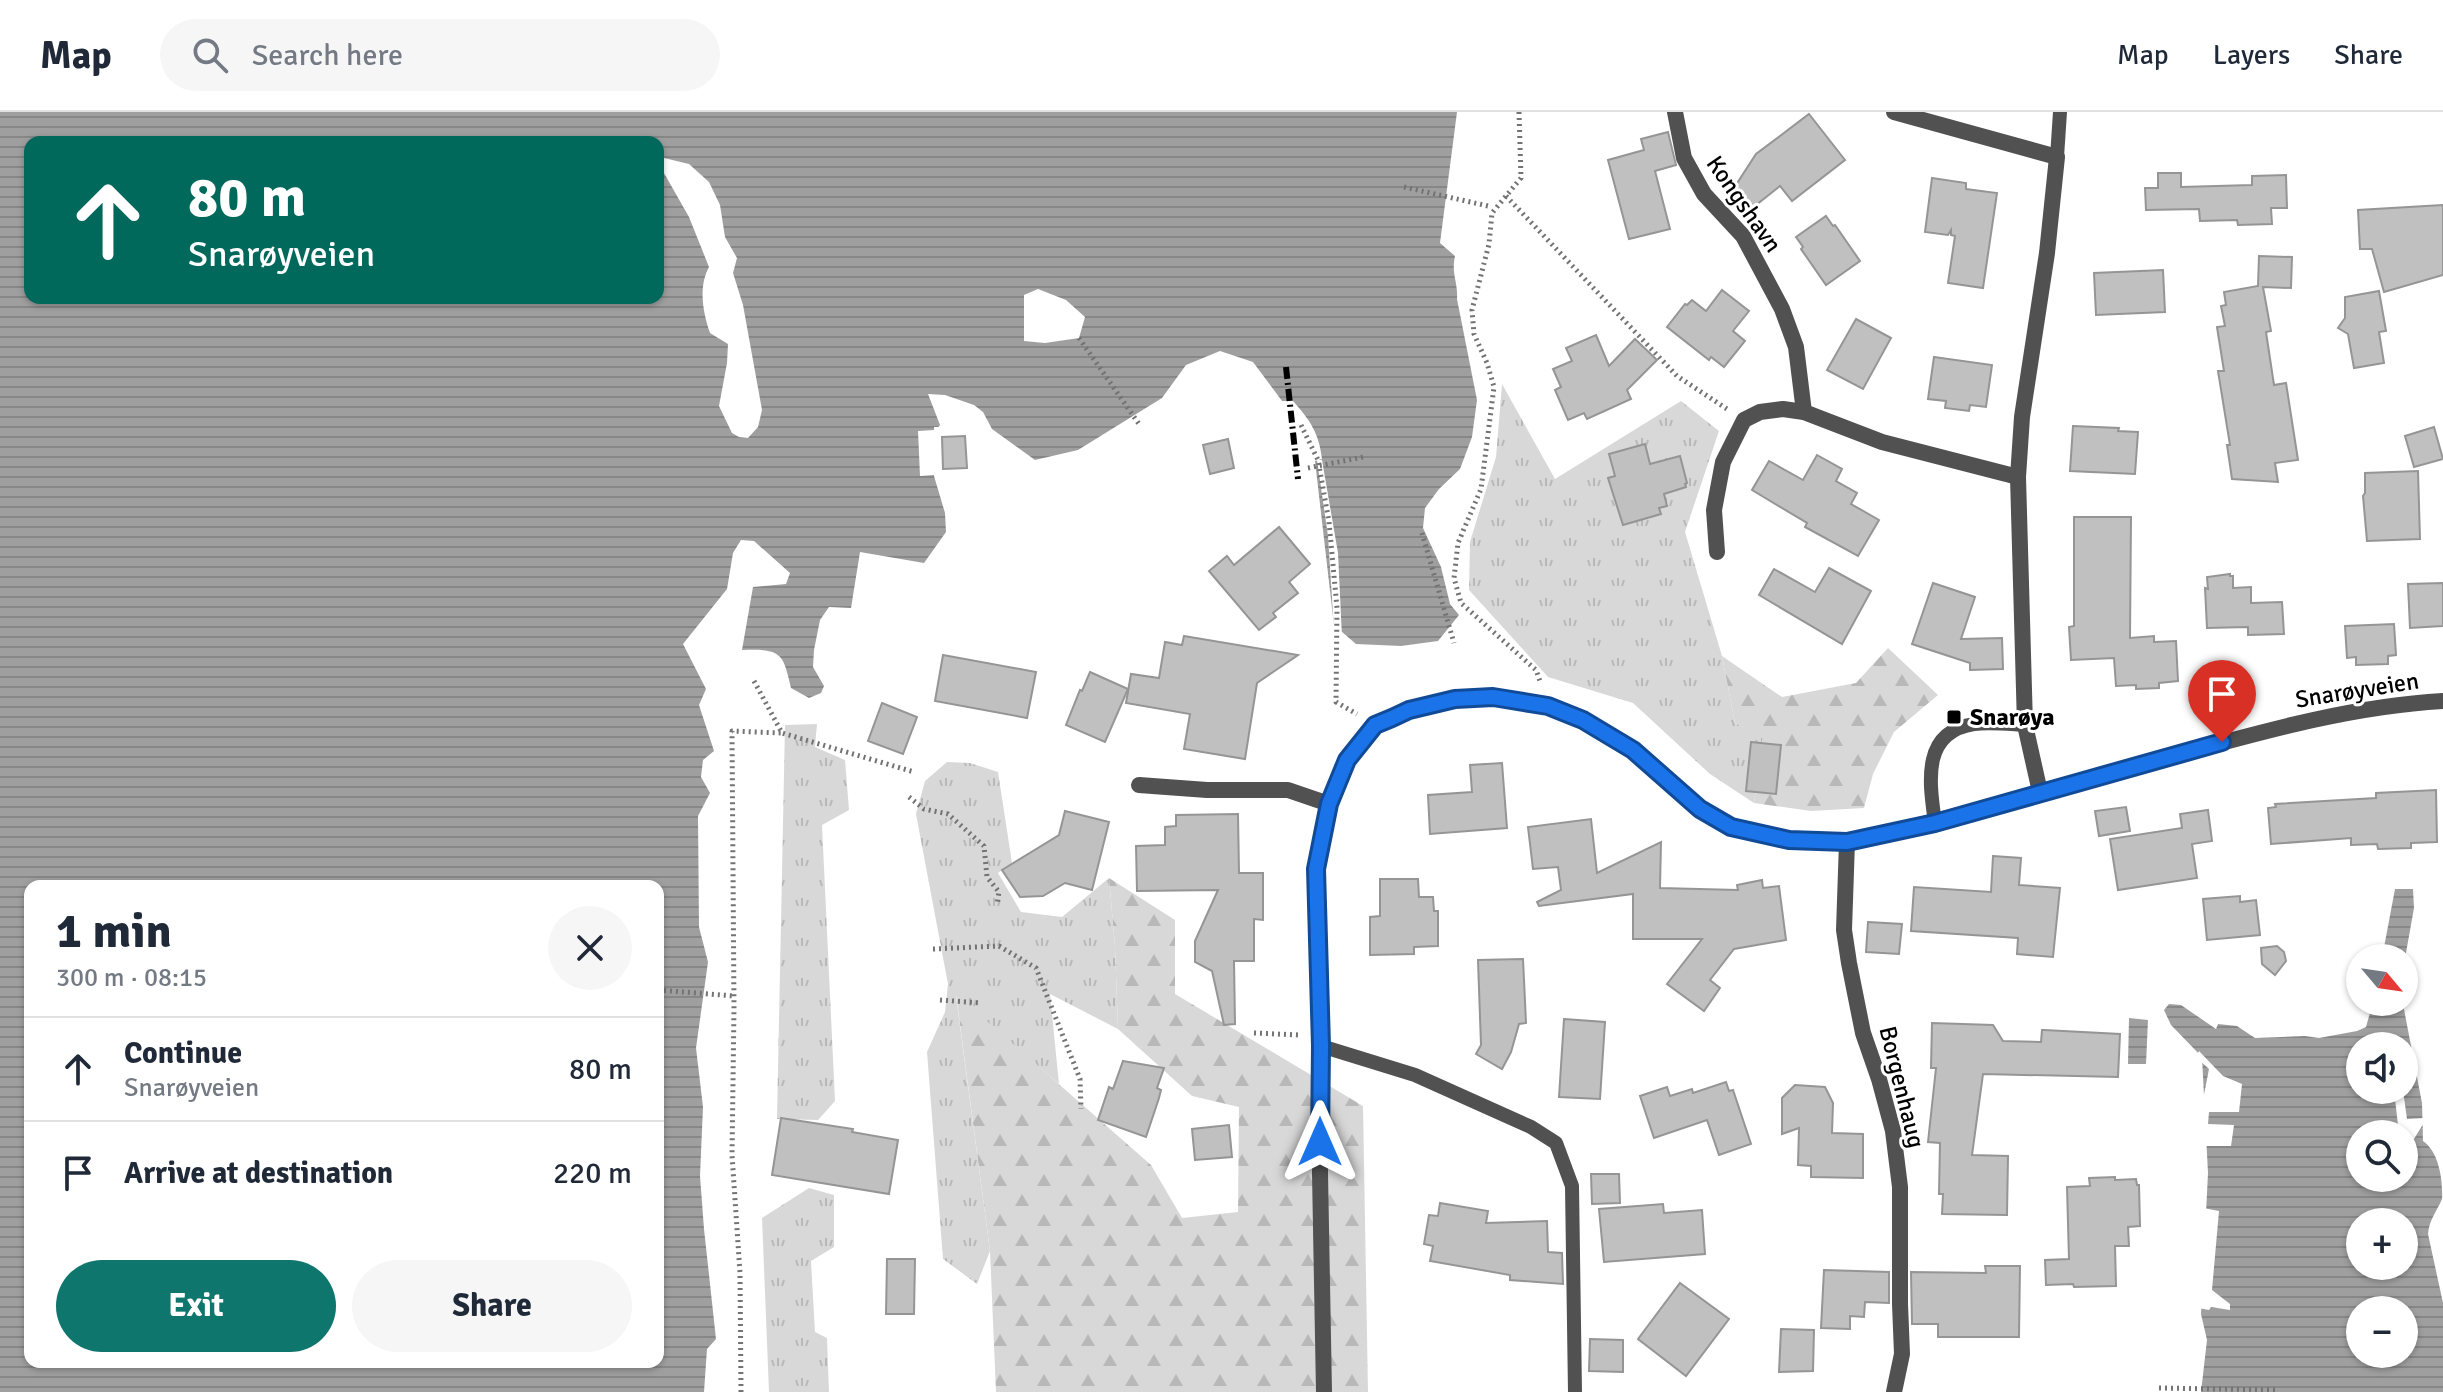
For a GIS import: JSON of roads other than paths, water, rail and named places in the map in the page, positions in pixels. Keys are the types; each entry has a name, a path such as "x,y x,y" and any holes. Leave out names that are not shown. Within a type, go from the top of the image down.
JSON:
{"street":[{"name":"Kongshavn","path":"1675,112 1684,158 1704,194 1743,236 1782,309 1796,347 1804,412"},
{"path":"1894,112 2057,157 2047,253 2022,417 2018,477 2025,725 2040,792"},
{"path":"1717,552 1714,510 1723,462 1744,420 1760,412 1783,409 1804,412 1882,442 2018,477"},
{"name":"Snarøyveien","path":"1324,1392 1316,869 1329,804 1347,760 1375,725 1409,710 1455,699 1493,697 1548,706 1583,720 1633,750 1700,809 1731,827 1789,840 1847,842 1935,823 2272,728 2369,709 2443,701"},
{"path":"1139,785 1207,790 1288,790 1329,804"},
{"name":"Borgenhaug","path":"1847,842 1844,930 1849,963 1863,1033 1893,1131 1900,1187 1902,1354 1894,1392"}],"lane":[{"path":"2057,157 2060,112"},
{"path":"1935,823 1929,770 1936,752 1948,737 1969,725 2025,725"},
{"path":"1320,1041 1415,1075 1531,1127 1556,1143 1572,1186 1575,1392"}],"railway":[{"path":"1286,367 1298,479"}],"place":[{"name":"Snarøya","path":"1954,717"}]}
